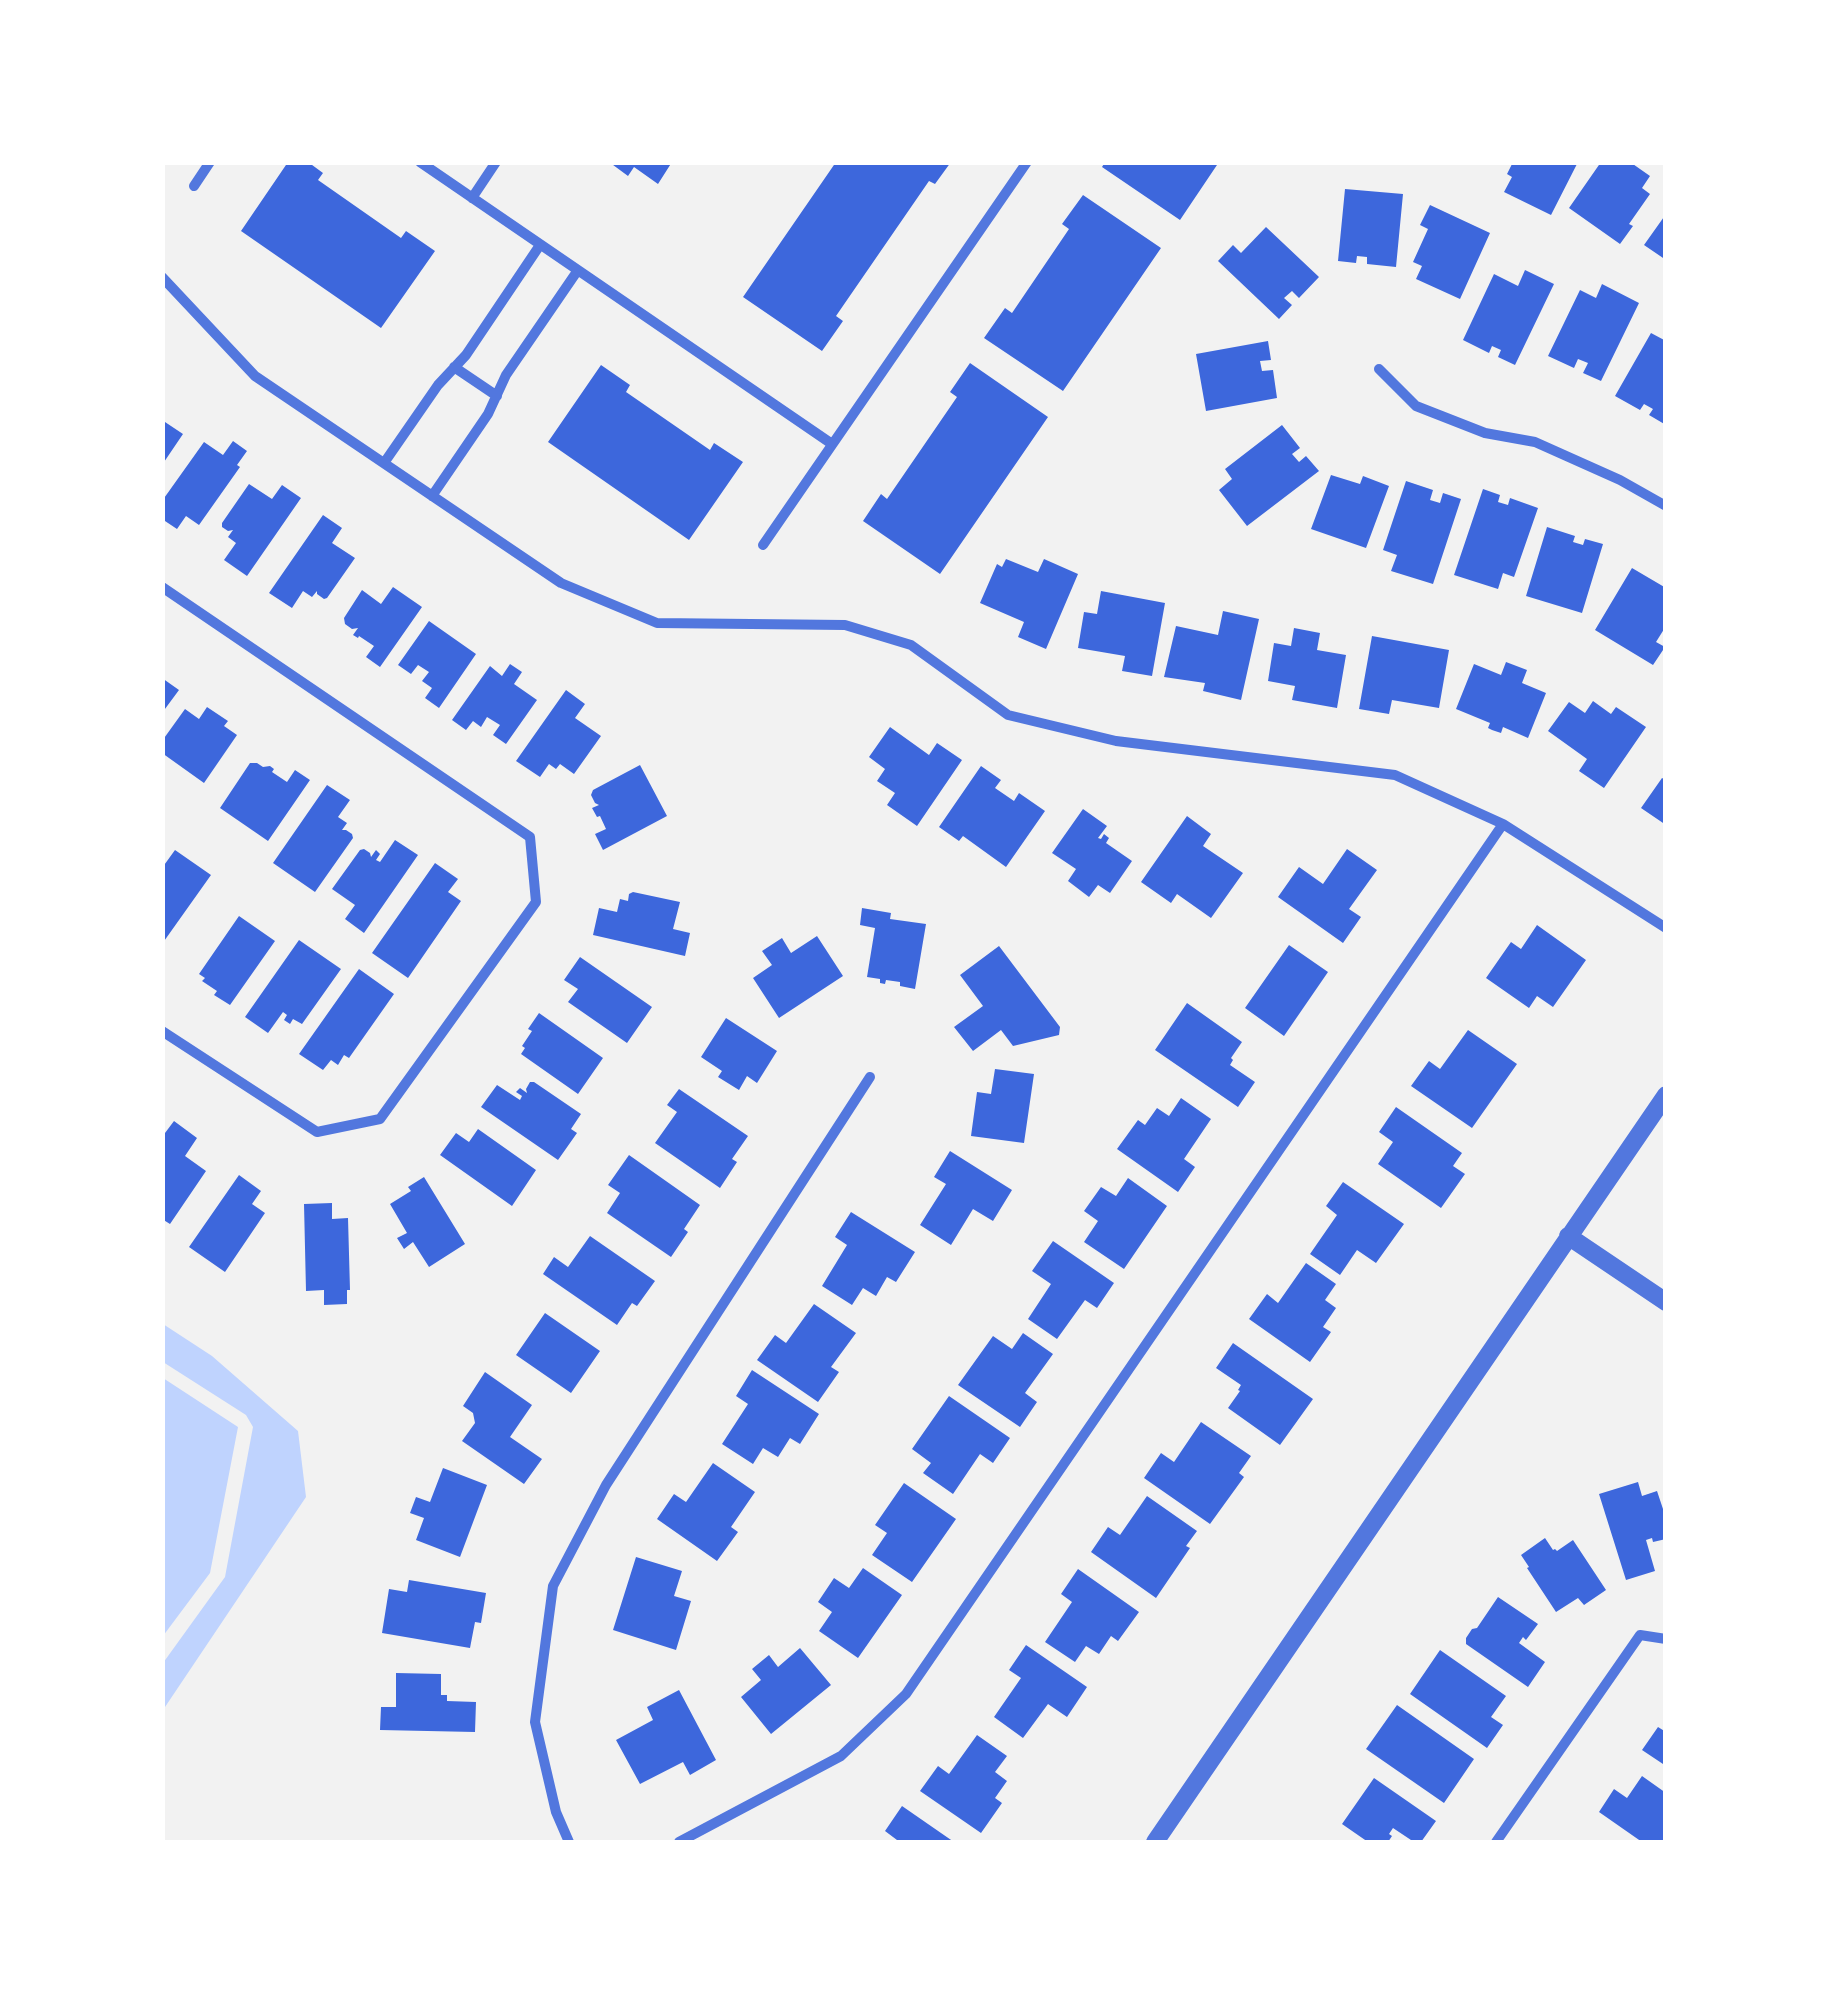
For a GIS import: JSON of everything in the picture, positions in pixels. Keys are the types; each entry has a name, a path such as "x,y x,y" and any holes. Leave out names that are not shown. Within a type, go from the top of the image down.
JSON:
{"street":[{"path":"194,186 210,162"},
{"path":"420,162 832,444"},
{"path":"472,198 496,162"},
{"path":"763,545 1027,162"},
{"path":"384,463 438,385 466,355 540,245"},
{"path":"432,496 488,414 516,360 578,270"},
{"path":"162,277 255,376 562,583 657,623 845,625 911,645 1008,715 1116,741 1396,775 1502,824 1666,928"},
{"path":"454,367 496,396"},
{"path":"1379,368 1416,406 1484,433 1534,442 1620,480 1666,506"},
{"path":"162,587 530,837 536,902 380,1119 317,1132 162,1032"},
{"path":"679,1842 841,1756 906,1694 1502,824"},
{"path":"569,1842 556,1812 535,1722 554,1586 606,1486 870,1077"},
{"path":"1154,1842 1666,1095"},
{"path":"1568,1236 1666,1302"},
{"path":"1496,1842 1640,1635 1666,1639"}],"water":[{"path":"163,1324 212,1356 298,1431 306,1497 163,1710 163,1663 225,1577 253,1427 246,1415 163,1362"},
{"path":"163,1378 238,1427 210,1573 163,1636"}],"building":[{"path":"288,162 308,162 323,173 318,180 401,238 406,231 435,251 381,328 241,231"},
{"path":"609,162 672,162 658,184 634,167 628,176"},
{"path":"836,162 951,162 935,184 929,181 836,316 843,321 822,351 743,297"},
{"path":"1105,162 1219,162 1180,220 1102,167"},
{"path":"1513,162 1578,162 1551,215 1504,192 1512,177 1507,174"},
{"path":"1601,162 1630,162 1650,176 1642,188 1650,194 1620,244 1569,208"},
{"path":"1345,189 1403,194 1396,267 1367,264 1367,257 1357,256 1356,263 1338,261"},
{"path":"1083,195 1161,248 1063,391 984,338 1005,308 1012,313 1069,229 1062,224"},
{"path":"1430,205 1490,233 1460,299 1416,279 1422,266 1413,262 1428,229 1420,225"},
{"path":"1666,214 1666,260 1644,245"},
{"path":"1266,227 1319,277 1299,298 1292,291 1284,298 1292,305 1279,319 1218,261 1233,245 1241,253"},
{"path":"1525,270 1554,284 1515,365 1498,357 1501,350 1492,346 1489,353 1463,340 1494,274 1518,286"},
{"path":"1602,284 1639,303 1601,381 1583,373 1588,363 1578,359 1574,368 1548,356 1580,290 1596,298"},
{"path":"1651,333 1666,341 1666,425 1649,415 1653,409 1644,404 1640,410 1615,396"},
{"path":"1268,341 1271,360 1260,361 1262,371 1273,370 1277,398 1206,411 1196,354"},
{"path":"970,363 1048,417 940,574 863,521 881,494 887,499 957,397 950,392"},
{"path":"601,365 630,385 626,392 710,450 714,443 743,462 689,540 548,442"},
{"path":"162,420 183,434 162,465"},
{"path":"1282,425 1300,448 1292,454 1299,462 1306,456 1319,471 1247,526 1219,490 1232,479 1225,469"},
{"path":"233,441 247,451 199,525 186,516 177,529 162,519 162,501 204,442 223,455"},
{"path":"1331,475 1360,484 1363,476 1389,486 1366,548 1311,529"},
{"path":"1406,481 1433,490 1430,500 1440,503 1443,493 1461,499 1433,584 1391,571 1397,555 1383,550"},
{"path":"249,484 272,499 282,485 301,498 247,576 224,560 236,543 228,537 233,530 228,531 222,523"},
{"path":"1483,489 1500,495 1498,502 1508,505 1510,498 1538,508 1514,577 1503,573 1498,589 1454,575"},
{"path":"323,515 342,528 332,543 355,558 327,598 317,591 312,597 303,591 292,608 269,593"},
{"path":"1547,527 1575,536 1573,542 1583,545 1585,539 1603,544 1582,613 1526,596"},
{"path":"1006,559 1038,572 1044,559 1078,574 1046,649 1018,637 1024,622 980,603 997,564 1002,567"},
{"path":"1632,568 1666,588 1666,626 1656,642 1665,647 1653,665 1595,630"},
{"path":"393,587 422,607 380,667 366,657 374,646 353,635 358,628 345,624 344,618 362,590 381,604"},
{"path":"1101,591 1165,603 1152,676 1122,671 1125,656 1078,648 1084,612 1097,614"},
{"path":"1223,611 1259,619 1241,700 1203,691 1205,683 1164,677 1176,626 1218,635"},
{"path":"429,621 476,654 439,708 425,698 432,688 422,681 429,672 418,665 411,674 398,665"},
{"path":"1294,628 1320,633 1317,650 1346,655 1337,708 1292,700 1295,686 1268,681 1274,643 1291,646"},
{"path":"1372,636 1449,650 1439,708 1392,700 1389,714 1359,709"},
{"path":"1506,662 1527,670 1522,683 1546,693 1528,738 1503,727 1501,733 1492,730 1488,728 1490,723 1456,709 1474,664 1501,675"},
{"path":"510,664 522,672 514,684 537,700 506,744 493,735 500,725 487,717 481,727 473,721 466,730 452,720 490,666 502,676"},
{"path":"162,678 179,690 162,713"},
{"path":"566,690 585,704 575,718 601,736 574,774 560,764 556,769 549,764 540,777 516,761"},
{"path":"1593,701 1611,714 1616,707 1646,727 1604,788 1579,771 1587,759 1548,731 1569,702 1585,713"},
{"path":"207,707 228,721 224,726 237,735 204,783 162,753 162,741 185,709 199,719"},
{"path":"890,727 929,755 937,743 962,760 917,826 887,805 895,793 877,781 885,769 869,757"},
{"path":"250,763 270,766 287,782 295,770 310,780 268,841 220,808"},
{"path":"640,765 667,816 603,850 595,834 606,829 592,808 599,805 591,795 593,790"},
{"path":"981,766 1001,780 995,788 1014,801 1019,793 1045,811 1006,867 963,836 959,841 939,827"},
{"path":"1662,778 1666,780 1666,825 1641,808"},
{"path":"327,785 350,800 338,817 347,823 342,830 353,838 315,892 273,863"},
{"path":"1083,809 1107,826 1098,838 1104,834 1109,838 1106,843 1132,861 1110,893 1098,885 1089,897 1068,881 1076,869 1052,853"},
{"path":"1187,816 1211,834 1203,846 1243,873 1211,918 1177,894 1171,903 1141,882"},
{"path":"395,840 418,855 364,933 345,919 355,905 332,889 360,850 371,857 376,850 380,854 376,860 380,862"},
{"path":"1347,849 1377,870 1349,909 1361,917 1343,943 1278,897 1299,867 1323,884"},
{"path":"175,850 211,875 162,944 162,868"},
{"path":"435,863 458,879 448,892 461,901 408,978 372,953"},
{"path":"633,892 680,902 673,929 690,933 685,956 593,935 599,908 617,912 620,899 628,901"},
{"path":"862,908 891,913 890,919 926,924 915,989 900,986 900,982 886,980 885,984 867,977 875,928 860,925"},
{"path":"239,916 275,941 230,1005 214,995 217,991 202,981 205,978 199,974"},
{"path":"1537,925 1586,960 1553,1007 1537,996 1529,1008 1486,978 1511,942 1521,949"},
{"path":"817,936 843,976 779,1018 753,978 772,965 762,951 782,938 791,953"},
{"path":"299,940 341,969 302,1024 293,1019 290,1024 284,1020 287,1015 283,1012 268,1033 245,1017"},
{"path":"1289,945 1328,972 1284,1036 1245,1008"},
{"path":"999,946 1060,1027 1059,1035 1013,1046 1001,1030 973,1051 954,1027 983,1006 960,975"},
{"path":"580,957 652,1007 627,1043 568,1002 578,989 564,980"},
{"path":"359,969 394,994 349,1058 344,1055 338,1065 331,1060 323,1070 299,1054"},
{"path":"1187,1003 1242,1042 1230,1065 1255,1082 1238,1107 1155,1050"},
{"path":"539,1013 603,1058 578,1094 521,1054 532,1031 528,1029"},
{"path":"726,1018 777,1051 757,1083 747,1076 739,1090 718,1077 722,1071 701,1057"},
{"path":"1468,1030 1517,1064 1472,1128 1411,1086 1429,1061 1440,1069"},
{"path":"995,1069 1034,1074 1024,1143 971,1136 977,1092 991,1094"},
{"path":"530,1082 581,1114 571,1129 577,1133 558,1160 481,1107 497,1085 520,1100 522,1096 516,1092 520,1088 527,1093"},
{"path":"679,1089 748,1136 732,1159 737,1162 720,1188 655,1143 677,1112 667,1105"},
{"path":"1181,1098 1211,1119 1184,1159 1195,1167 1178,1192 1117,1149 1138,1120 1145,1125 1157,1108 1169,1116"},
{"path":"1396,1107 1462,1153 1453,1166 1465,1174 1441,1208 1378,1164 1393,1142 1379,1132"},
{"path":"174,1121 197,1138 185,1156 206,1171 170,1224 162,1219 162,1137"},
{"path":"478,1129 536,1170 512,1206 440,1155 456,1133 469,1142"},
{"path":"950,1151 1012,1190 993,1221 973,1209 951,1245 920,1225 946,1184 934,1177"},
{"path":"629,1155 700,1205 671,1257 607,1213 620,1193 608,1185"},
{"path":"239,1175 261,1191 252,1204 265,1213 225,1272 189,1247"},
{"path":"424,1177 465,1244 429,1267 413,1242 404,1249 397,1238 407,1233 390,1204"},
{"path":"1128,1178 1167,1206 1124,1269 1084,1242 1098,1221 1084,1211 1101,1187 1116,1196"},
{"path":"1343,1182 1404,1224 1376,1263 1357,1250 1340,1275 1310,1254 1337,1215 1326,1206"},
{"path":"332,1203 332,1219 348,1218 350,1290 347,1304 324,1305 324,1290 306,1291 304,1204"},
{"path":"851,1212 915,1252 896,1282 887,1277 876,1296 863,1288 852,1305 822,1286 847,1245 835,1237"},
{"path":"590,1236 655,1281 637,1306 632,1303 617,1325 543,1274 554,1257 568,1267"},
{"path":"1053,1241 1114,1283 1097,1308 1085,1300 1057,1339 1028,1319 1051,1284 1032,1271"},
{"path":"1306,1263 1336,1284 1325,1300 1336,1308 1323,1327 1331,1332 1310,1362 1249,1319 1267,1294 1278,1303"},
{"path":"814,1304 856,1333 831,1367 839,1372 818,1402 757,1360 775,1335 786,1343"},
{"path":"545,1313 600,1351 571,1393 516,1355"},
{"path":"1023,1333 1053,1354 1025,1393 1037,1402 1020,1427 958,1385 993,1336 1012,1349"},
{"path":"1233,1343 1313,1399 1280,1445 1228,1408 1241,1385 1216,1368"},
{"path":"752,1370 819,1414 800,1444 790,1438 778,1457 763,1448 753,1464 722,1444 748,1404 736,1396"},
{"path":"485,1372 532,1405 510,1437 542,1459 524,1484 462,1441 475,1423 473,1413 463,1406"},
{"path":"949,1396 1010,1438 993,1463 980,1454 953,1494 923,1473 931,1463 912,1449"},
{"path":"1201,1422 1251,1456 1239,1473 1244,1477 1210,1524 1144,1478 1161,1453 1174,1462"},
{"path":"713,1463 755,1492 731,1527 738,1532 717,1561 657,1519 674,1494 686,1502"},
{"path":"443,1468 487,1485 460,1557 416,1540 424,1518 410,1513 416,1497 430,1502"},
{"path":"1638,1482 1642,1496 1657,1491 1666,1518 1666,1539 1646,1540 1655,1571 1626,1580 1599,1494"},
{"path":"904,1483 956,1519 912,1582 872,1555 887,1533 875,1525"},
{"path":"1147,1496 1197,1531 1156,1598 1091,1552 1108,1527 1120,1535"},
{"path":"1545,1538 1557,1551 1573,1540 1606,1590 1584,1605 1578,1598 1556,1612 1521,1555"},
{"path":"636,1557 682,1571 674,1596 691,1601 676,1650 613,1630"},
{"path":"863,1568 902,1595 858,1658 819,1631 832,1612 818,1602 834,1578 849,1588"},
{"path":"1078,1569 1139,1612 1118,1641 1111,1636 1099,1654 1086,1646 1075,1662 1045,1642 1072,1602 1061,1594"},
{"path":"409,1580 486,1593 481,1623 475,1622 470,1648 382,1633 389,1589 407,1592"},
{"path":"1498,1597 1538,1624 1519,1643 1545,1662 1528,1687 1466,1644 1472,1629 1477,1628"},
{"path":"1026,1645 1087,1687 1067,1717 1048,1704 1023,1738 994,1717 1021,1678 1009,1670"},
{"path":"800,1648 831,1685 771,1734 741,1697 761,1680 752,1669 769,1655 778,1667"},
{"path":"1440,1650 1506,1696 1491,1717 1503,1725 1487,1748 1410,1694"},
{"path":"396,1673 441,1674 441,1695 447,1695 447,1701 476,1702 475,1732 380,1730 381,1707 396,1707"},
{"path":"679,1690 716,1760 690,1775 683,1762 640,1784 616,1740 653,1720 647,1707"},
{"path":"1397,1705 1474,1759 1444,1803 1366,1749"},
{"path":"1658,1727 1666,1732 1666,1766 1642,1750"},
{"path":"977,1735 1007,1756 995,1772 1007,1781 995,1798 1002,1803 981,1833 920,1791 938,1766 949,1774"},
{"path":"1642,1776 1666,1793 1666,1842 1642,1842 1599,1812 1614,1789 1627,1798"},
{"path":"1374,1778 1436,1821 1421,1842 1414,1842 1393,1828 1388,1842 1368,1842 1342,1824"},
{"path":"902,1806 954,1842 895,1842 885,1831"}]}
